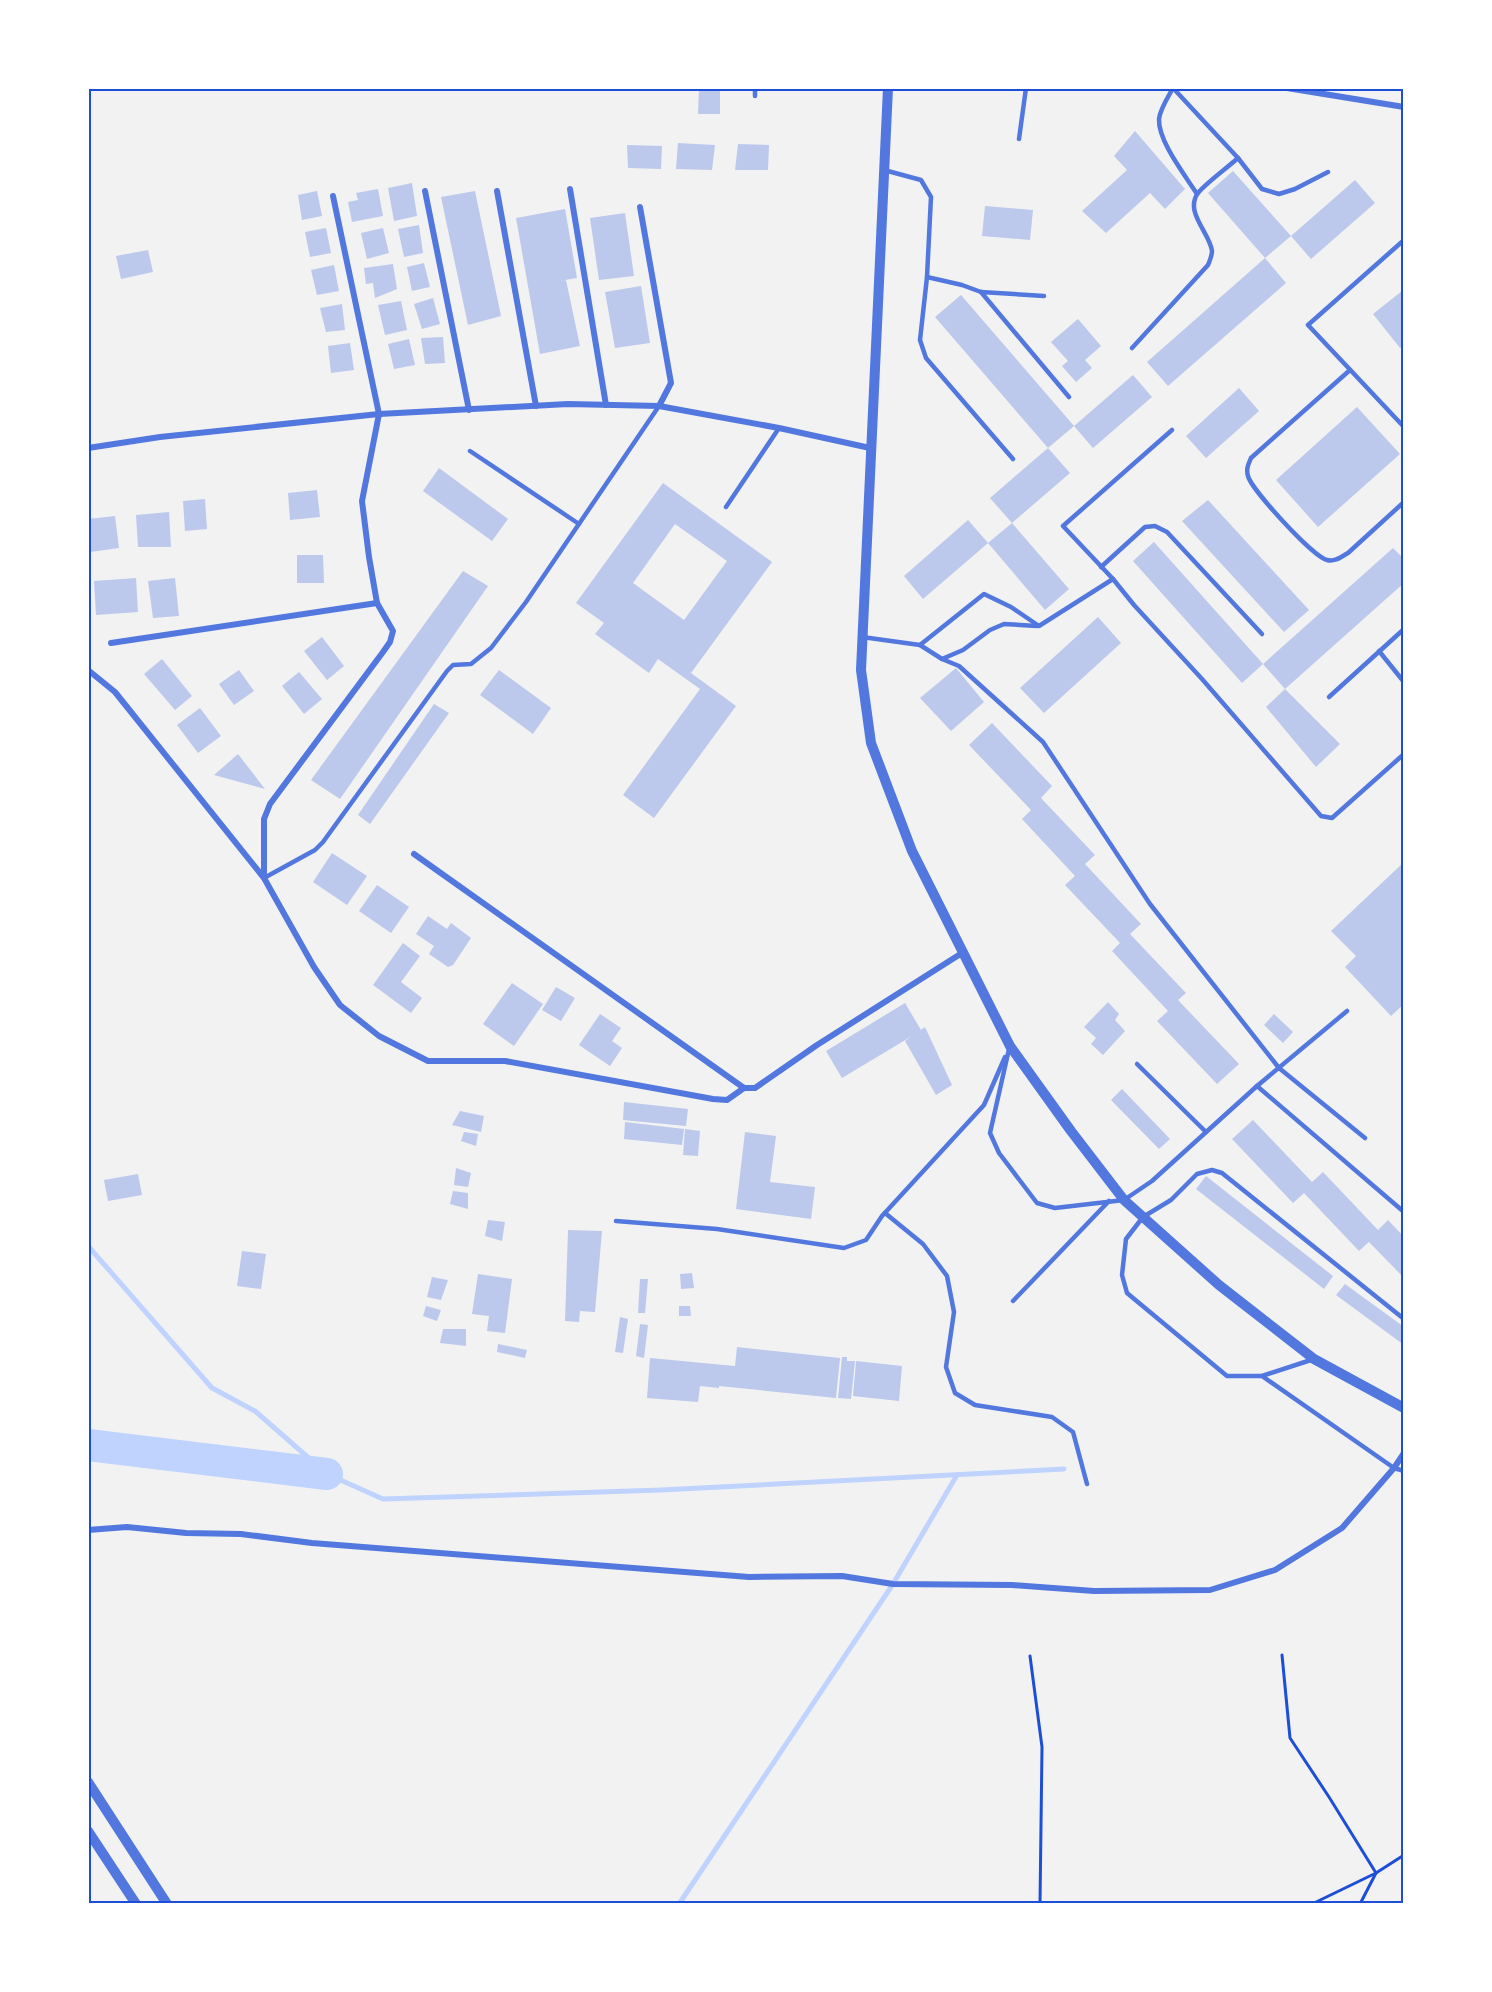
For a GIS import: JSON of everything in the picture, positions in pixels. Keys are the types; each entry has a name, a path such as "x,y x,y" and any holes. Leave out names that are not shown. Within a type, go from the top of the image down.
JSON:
{"street":[{"path":"888,88 861,670 871,743 912,851 1010,1046 1124,1200 1219,1285 1314,1359 1404,1408"},
{"path":"1287,88 1404,107"},
{"path":"570,189 606,405"},
{"path":"425,191 469,410"},
{"path":"497,191 536,406"},
{"path":"264,878 264,819 270,804 390,642 393,631 377,603 362,501 379,414 333,196"},
{"path":"640,207 671,383 659,406"},
{"path":"89,448 160,437 379,414 606,405 659,406 870,448"},
{"path":"111,643 377,603"},
{"path":"88,670 115,692 264,878 314,968 340,1005 379,1036 428,1061 505,1061 713,1100 727,1100 744,1088 755,1088 962,953"},
{"path":"414,854 744,1088"},
{"path":"88,1530 127,1527 186,1533 241,1534 312,1544 749,1577 842,1576 892,1584 1012,1585 1094,1591 1210,1590 1275,1570 1342,1528 1395,1468 1404,1453"},
{"path":"88,1782 167,1904"},
{"path":"88,1831 136,1904"}],"lane":[{"path":"755,88 755,96"},
{"path":"1019,139 1026,88"},
{"path":"1197,194 1164,140 1160,128 1159,116 1173,88 1238,158 1262,189 1279,194 1295,189 1328,172"},
{"path":"1132,348 1208,265 1212,254 1210,243 1195,213 1194,204 1197,194 1238,158"},
{"path":"884,170 921,180 931,197 927,277 920,340 926,358 1013,459"},
{"path":"1404,240 1308,325 1404,427"},
{"path":"927,277 981,292 1044,296"},
{"path":"981,292 1069,397"},
{"path":"1350,370 1251,458 1246,467 1248,478 1311,551 1327,560 1337,560 1348,553 1404,502"},
{"path":"264,878 315,850 323,842 447,671 453,665 471,664 491,648 526,602 659,406"},
{"path":"726,507 778,428"},
{"path":"1172,430 1063,526 1202,679 1321,816 1332,818 1404,754"},
{"path":"470,451 579,525"},
{"path":"1101,567 1145,527 1155,526 1167,532 1262,634"},
{"path":"942,659 963,650 990,630 1004,624 1039,626 1113,579"},
{"path":"920,645 984,594 1011,607 1039,626"},
{"path":"1329,697 1404,628"},
{"path":"862,637 920,645 942,659 959,666 1043,742 1150,904 1279,1068 1365,1138"},
{"path":"1378,651 1404,682"},
{"path":"1010,1046 990,1133 999,1153 1037,1203 1055,1208 1124,1200 1152,1181 1257,1086 1347,1011"},
{"path":"616,1221 717,1228 844,1248 866,1240 885,1213 984,1105 1010,1046"},
{"path":"1137,1064 1206,1132"},
{"path":"1257,1086 1404,1212"},
{"path":"1314,1359 1262,1376 1227,1376 1126,1293 1122,1275 1126,1239 1143,1217 1171,1200 1197,1174 1212,1170 1222,1173 1404,1319"},
{"path":"1013,1301 1110,1200"},
{"path":"885,1213 923,1244 947,1276 954,1312 945,1367 955,1393 975,1405 1052,1417 1073,1432 1087,1485"},
{"path":"1262,1376 1395,1468 1404,1471"}],"path":[{"path":"1282,1655 1290,1738 1376,1874"},
{"path":"1030,1656 1042,1747 1040,1904"},
{"path":"1312,1904 1376,1874 1404,1855"},
{"path":"1360,1904 1376,1874"}],"building":[{"path":"699,88 720,88 720,114 698,114"},
{"path":"1135,131 1185,189 1165,209 1150,193 1106,233 1082,211 1127,170 1114,156"},
{"path":"678,143 715,145 712,170 676,169"},
{"path":"738,144 769,145 768,170 735,170"},
{"path":"627,145 662,146 661,169 628,168"},
{"path":"1233,171 1291,236 1265,258 1208,193"},
{"path":"1355,180 1375,203 1311,259 1291,236"},
{"path":"412,183 417,216 394,221 388,188"},
{"path":"378,189 383,216 352,222 348,202 358,200 356,193"},
{"path":"317,191 322,216 302,220 298,195"},
{"path":"475,191 501,316 468,325 441,197"},
{"path":"985,206 1033,210 1030,240 982,236"},
{"path":"565,209 577,278 559,281 566,280 580,346 540,354 516,218"},
{"path":"625,213 634,276 599,280 590,218"},
{"path":"419,225 423,253 404,257 398,229"},
{"path":"326,228 331,253 310,257 305,232"},
{"path":"383,228 389,253 367,259 361,233"},
{"path":"148,250 153,272 121,279 116,256"},
{"path":"1265,258 1286,283 1168,386 1147,362"},
{"path":"424,263 430,287 412,291 407,267"},
{"path":"393,264 397,289 375,298 373,283 366,284 364,268"},
{"path":"334,265 339,291 317,295 311,270"},
{"path":"641,286 650,343 615,348 605,292"},
{"path":"1402,291 1404,293 1404,345 1400,348 1373,314"},
{"path":"961,295 1074,426 1048,448 935,317"},
{"path":"433,298 440,324 422,329 414,304"},
{"path":"401,301 407,330 385,335 378,305"},
{"path":"342,304 345,330 326,332 320,308"},
{"path":"1078,319 1101,346 1085,360 1092,368 1076,382 1062,366 1068,361 1051,342"},
{"path":"443,337 445,363 425,364 421,338"},
{"path":"409,339 415,365 394,369 388,344"},
{"path":"350,343 354,370 331,373 328,346"},
{"path":"1133,375 1152,397 1093,448 1074,426"},
{"path":"1239,388 1259,411 1206,458 1186,436"},
{"path":"1357,407 1400,454 1318,527 1276,480"},
{"path":"1048,448 1070,473 1012,523 990,498"},
{"path":"439,468 508,519 492,541 423,491"},
{"path":"663,483 772,562 691,673 736,706 654,818 623,795 700,689 658,659 649,673 595,634 604,623 576,603","holes":["675,524 727,561 684,620 633,583"]},
{"path":"317,490 320,517 290,520 288,493"},
{"path":"205,499 207,529 185,531 183,501"},
{"path":"1208,500 1309,610 1284,632 1182,521"},
{"path":"169,512 171,547 138,547 136,515"},
{"path":"115,516 119,548 90,552 88,519"},
{"path":"968,520 988,543 923,599 904,576"},
{"path":"1012,523 1069,589 1045,610 988,543"},
{"path":"1154,542 1263,664 1242,683 1133,561"},
{"path":"1393,548 1404,559 1404,583 1285,689 1263,664"},
{"path":"297,555 323,555 324,583 297,583"},
{"path":"463,571 488,586 340,799 311,780"},
{"path":"136,578 138,612 96,615 94,581"},
{"path":"175,578 179,616 153,618 148,581"},
{"path":"1098,617 1121,643 1044,713 1020,688"},
{"path":"322,637 344,666 327,680 304,651"},
{"path":"162,659 192,696 175,710 144,674"},
{"path":"956,668 984,702 951,731 920,698"},
{"path":"239,670 254,691 234,705 219,684"},
{"path":"499,670 551,708 533,734 480,695"},
{"path":"299,672 322,699 304,714 282,686"},
{"path":"1285,689 1340,744 1316,767 1266,707"},
{"path":"434,704 449,713 370,824 358,815"},
{"path":"200,708 221,736 198,753 177,725"},
{"path":"992,723 1052,786 1041,798 1095,855 1085,864 1141,924 1130,934 1186,993 1178,1000 1239,1064 1217,1084 1157,1021 1168,1011 1112,951 1120,943 1065,885 1075,876 1022,819 1031,810 969,745"},
{"path":"238,754 265,789 214,775"},
{"path":"332,853 367,876 347,905 313,882"},
{"path":"1404,862 1404,1004 1391,1016 1345,967 1356,956 1331,931"},
{"path":"377,885 409,907 391,933 359,911"},
{"path":"428,916 447,929 451,923 471,938 453,965 448,967 429,954 434,946 416,934"},
{"path":"403,943 420,956 401,982 422,998 411,1013 373,985"},
{"path":"512,983 543,1004 514,1046 483,1024"},
{"path":"556,987 575,998 561,1021 542,1010"},
{"path":"1108,1002 1119,1014 1115,1020 1125,1031 1103,1055 1091,1044 1096,1038 1084,1027"},
{"path":"905,1003 921,1030 925,1027 952,1085 936,1095 905,1041 912,1036 842,1078 826,1051"},
{"path":"600,1014 621,1028 612,1041 622,1048 610,1066 579,1045"},
{"path":"1274,1014 1293,1032 1283,1043 1264,1025"},
{"path":"1122,1089 1170,1139 1159,1149 1111,1100"},
{"path":"624,1102 688,1109 686,1126 623,1120"},
{"path":"460,1111 484,1116 481,1132 452,1125"},
{"path":"1253,1120 1312,1182 1323,1172 1378,1230 1388,1220 1404,1237 1404,1278 1369,1242 1359,1251 1304,1193 1293,1203 1232,1139"},
{"path":"625,1122 684,1129 682,1145 624,1139"},
{"path":"685,1129 700,1131 698,1156 683,1155"},
{"path":"464,1132 478,1134 476,1146 461,1141"},
{"path":"745,1132 776,1136 770,1182 815,1187 811,1219 736,1209"},
{"path":"456,1168 471,1173 468,1187 454,1185"},
{"path":"138,1174 142,1195 108,1201 104,1180"},
{"path":"1206,1176 1333,1276 1324,1289 1196,1189"},
{"path":"453,1191 468,1193 468,1209 450,1204"},
{"path":"488,1220 505,1222 502,1241 485,1236"},
{"path":"568,1230 602,1231 595,1312 580,1311 579,1322 565,1321"},
{"path":"242,1251 266,1254 261,1289 237,1286"},
{"path":"692,1273 694,1288 681,1289 680,1274"},
{"path":"478,1274 512,1279 505,1333 487,1331 489,1316 472,1314"},
{"path":"432,1277 448,1280 441,1300 427,1297"},
{"path":"640,1279 648,1279 645,1313 638,1313"},
{"path":"1345,1284 1404,1327 1404,1345 1336,1295"},
{"path":"426,1306 441,1310 437,1321 423,1316"},
{"path":"679,1306 690,1306 691,1316 679,1316"},
{"path":"620,1317 628,1319 623,1353 615,1352"},
{"path":"640,1324 648,1325 644,1358 636,1356"},
{"path":"443,1329 466,1329 466,1346 440,1343"},
{"path":"498,1344 527,1350 525,1358 497,1352"},
{"path":"737,1347 840,1358 836,1398 700,1386 698,1402 647,1398 650,1358 735,1366"},
{"path":"842,1357 847,1357 847,1361 855,1361 851,1399 838,1398"},
{"path":"856,1361 902,1366 899,1401 853,1396"}],"waterway":[{"path":"88,1246 212,1388 255,1411 327,1474 383,1499 661,1490 1064,1469"},
{"path":"88,1445 327,1474"},
{"path":"679,1904 893,1584 957,1475"}]}
